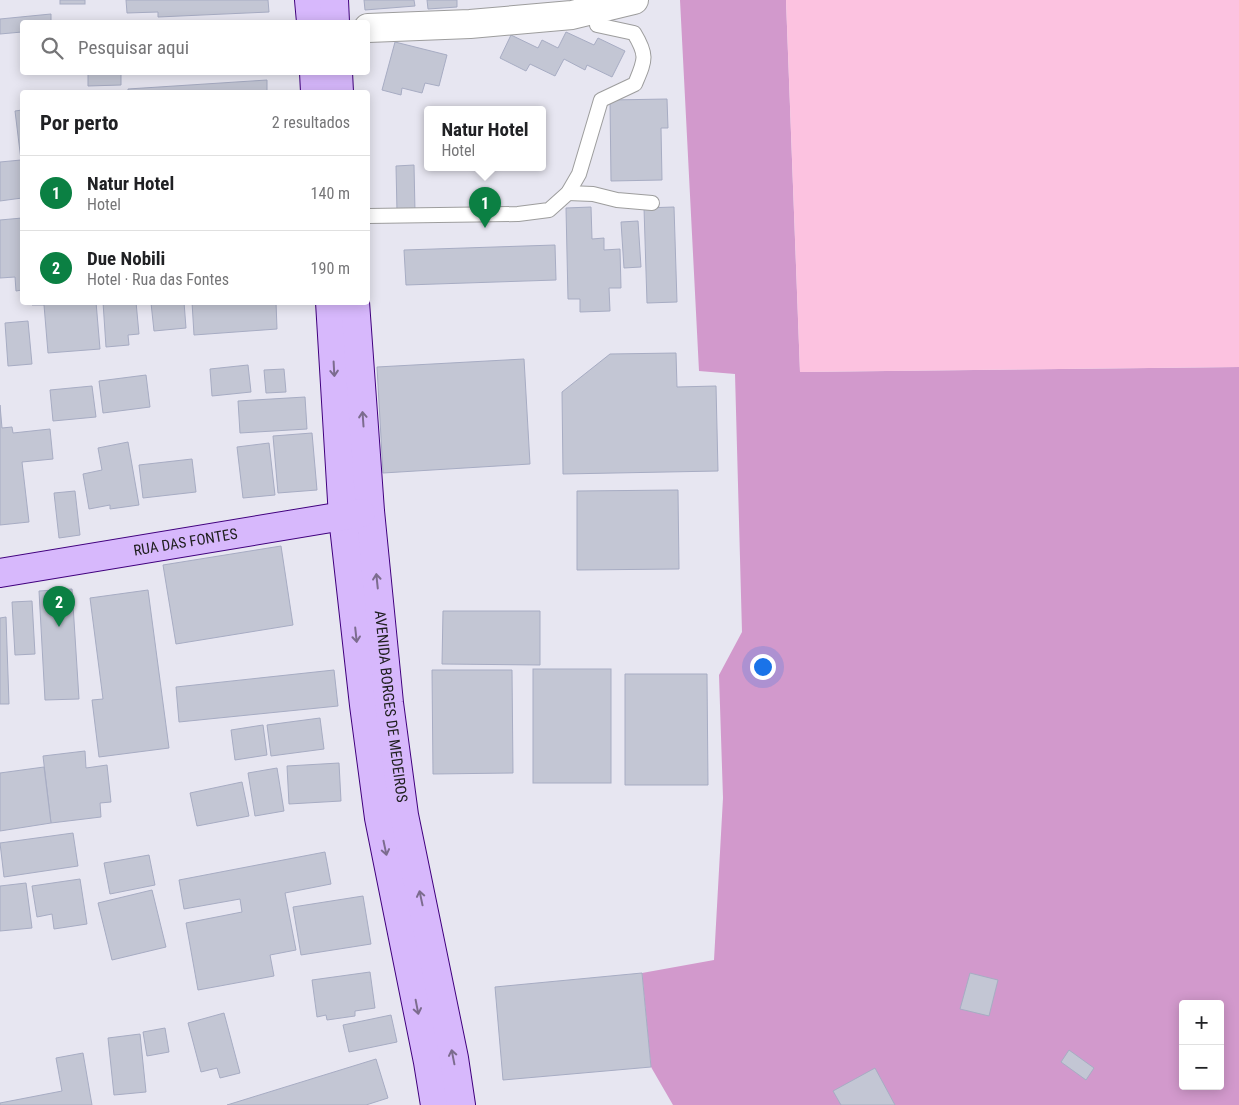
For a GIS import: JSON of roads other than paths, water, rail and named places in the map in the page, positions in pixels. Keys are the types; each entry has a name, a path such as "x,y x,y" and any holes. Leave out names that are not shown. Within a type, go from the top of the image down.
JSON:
{"main road":[{"path":"309,0 311,20"},
{"path":"334,0 335,20"},
{"path":"314,75 315,90"},
{"path":"338,75 340,90"},
{"name":"AVENIDA BORGES DE MEDEIROS","path":"331,305 345,340 370,511 376,704"},
{"name":"AVENIDA BORGES DE MEDEIROS","path":"354,305 345,340 343,517 376,704 435,1105"},
{"name":"RUA DAS FONTES","path":"0,573 370,511"},
{"name":"AVENIDA BORGES DE MEDEIROS","path":"391,816 454,1058 461,1105"}],"street":[{"path":"370,28 470,24 572,15 634,0"}],"lane":[{"path":"370,216 518,214 550,210 568,193 579,174 601,100 635,84 643,65 644,49 634,33 597,25"},
{"path":"568,193 593,194 617,200 652,202"}],"place":[{"name":"Natur Hotel","path":"485,228"},
{"name":"Due Nobili","path":"59,627"}]}
